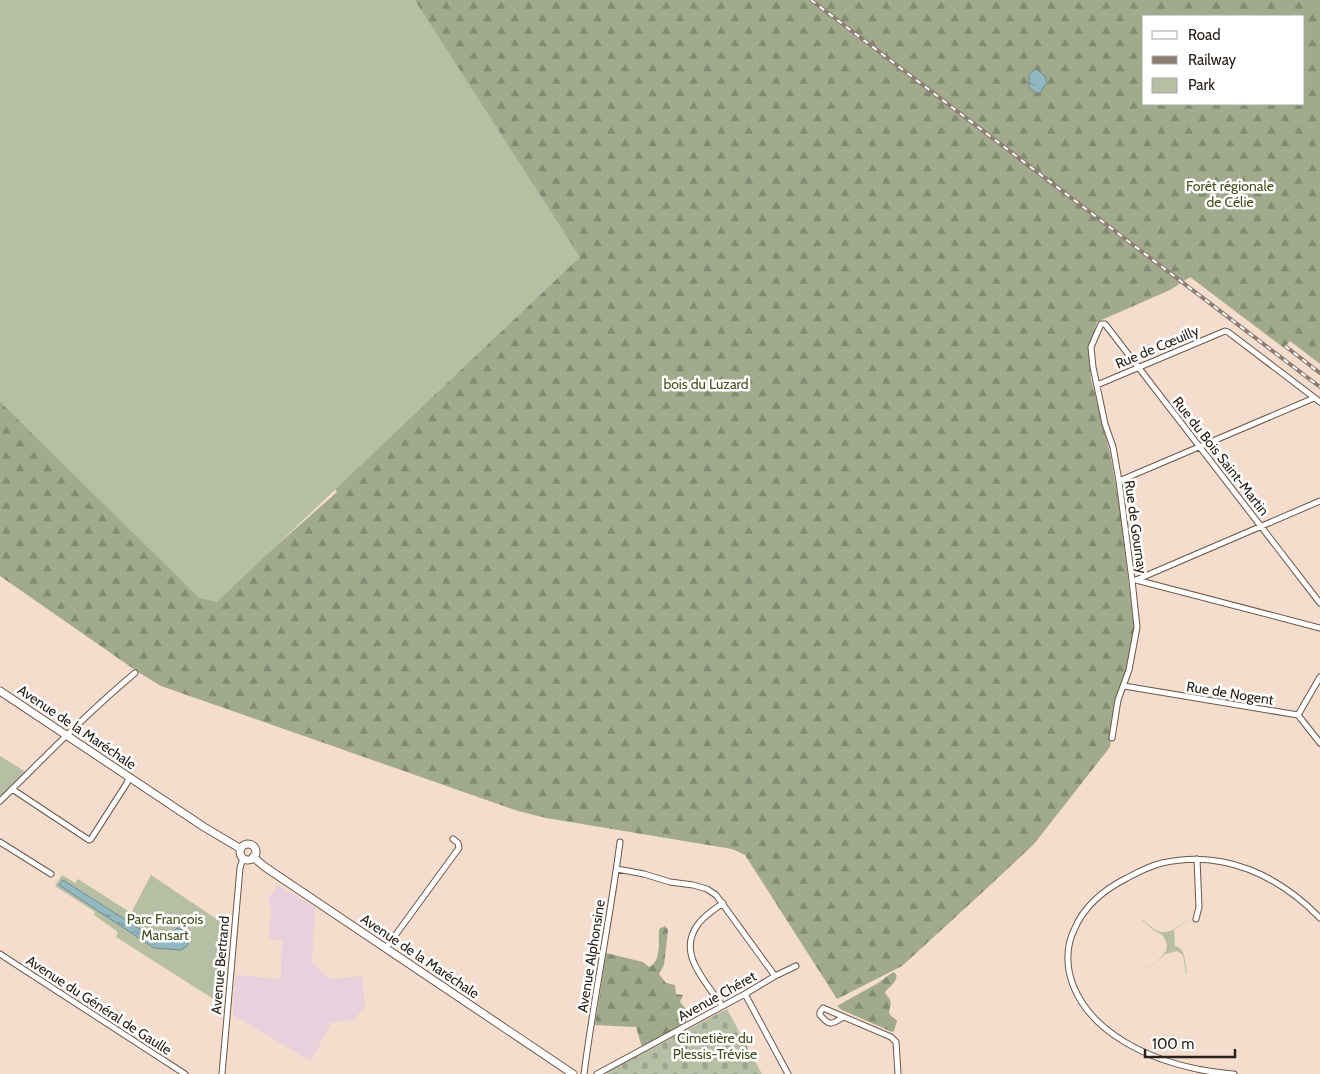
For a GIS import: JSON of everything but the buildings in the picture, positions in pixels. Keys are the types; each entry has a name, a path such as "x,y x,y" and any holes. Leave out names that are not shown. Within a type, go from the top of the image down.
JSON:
{"street":[{"name":"Rue du Bois Saint-Martin","path":"1104,323 1320,603"},
{"name":"Rue de Gournay","path":"1104,323 1099,325 1091,347 1093,367 1119,481 1134,580 1137,626 1129,670 1118,700 1112,738"},
{"name":"Rue de Cœuilly","path":"1097,385 1223,331 1227,331 1314,398"},
{"path":"1119,481 1314,398 1320,402"},
{"path":"1134,580 1320,501"},
{"path":"1134,580 1320,628"},
{"path":"0,801 110,694 135,673"},
{"path":"1320,677 1298,715 1320,743"},
{"name":"Rue de Nogent","path":"1124,686 1298,715"},
{"name":"Avenue de la Maréchale","path":"0,691 240,850"},
{"path":"12,789 89,840 127,784 129,778"},
{"path":"386,948 459,848 458,843 453,839"},
{"path":"0,842 50,874"},
{"name":"Avenue Alphonsine","path":"584,1074 620,842"},
{"path":"245,845 251,845 255,851 254,857 250,860 243,858 240,850 245,845"},
{"name":"Avenue de la Maréchale","path":"254,857 264,866 572,1074"},
{"name":"Avenue Bertrand","path":"222,1074 240,868 243,858"},
{"path":"1234,1074 1190,1068 1145,1053 1124,1042 1102,1026 1078,997 1070,979 1067,956 1075,928 1085,911 1099,895 1117,883 1150,868 1172,862 1197,860 1230,864 1261,873 1288,889 1320,918"},
{"path":"1196,919 1200,907 1197,860"},
{"path":"617,869 644,874 670,882 693,885 707,889 716,895 774,976"},
{"path":"722,1006 692,963 690,954 691,938 694,929 700,921 723,903"},
{"name":"Avenue du Général de Gaulle","path":"0,954 185,1074"},
{"name":"Avenue Chéret","path":"597,1074 745,994 774,976 796,966"},
{"path":"745,994 788,1074"},
{"path":"843,1017 891,1037 896,1042 898,1074"},
{"path":"1188,1074 1190,1068"}],"shaded area":[{"path":"277,885 315,907 312,963 330,979 362,976 365,1006 354,1020 331,1023 311,1061 233,1015 235,975 281,979 282,940 269,940 271,909 268,899"}],"green space":[{"name":"bois du Luzard","path":"0,0 1320,0 1320,364 1290,341 1284,348 1190,277 1170,290 1097,322 1089,348 1091,379 1110,453 1119,502 1134,628 1126,673 1116,697 1110,747 1034,844 986,889 902,966 837,999 745,855 732,849 546,818 518,811 161,686 0,576 0,386 215,600 337,492 307,445"},
{"path":"0,0 415,0 580,257 217,602 199,598 0,402"},
{"path":"0,756 26,772 0,798"},
{"name":"Parc François Mansart","path":"62,875 75,883 78,879 131,913 151,875 230,928 223,1005 116,937 118,932 94,915 95,912 55,886"},
{"path":"1141,919 1162,932 1171,931 1189,920 1174,930 1175,946 1179,947 1183,953 1186,974 1183,955 1177,951 1165,954 1156,963 1166,951 1166,941 1162,935"},
{"path":"665,926 668,930 664,965 659,974 666,983 675,985 676,994 683,995 680,1002 687,1010 686,1023 642,1047 636,1027 595,1025 606,953 643,962 649,967 658,956 659,929"},
{"path":"893,972 897,977 885,992 891,1002 889,1013 897,1021 894,1031 892,1032 837,1006 878,983"},
{"name":"Cimetière du Plessis-Trévise","path":"727,1009 762,1074 607,1074 607,1072"}],"water":[{"path":"1036,69 1044,75 1047,82 1040,93 1035,92 1029,87 1029,75"},
{"path":"63,880 143,931 162,936 170,935 177,928 186,931 190,935 188,945 181,950 154,948 59,885"}],"railway":[{"path":"811,0 1320,387"},
{"path":"1285,346 1320,373"}],"park label":[{"name":"Forêt régionale de Célie","path":"1230,194"}]}
